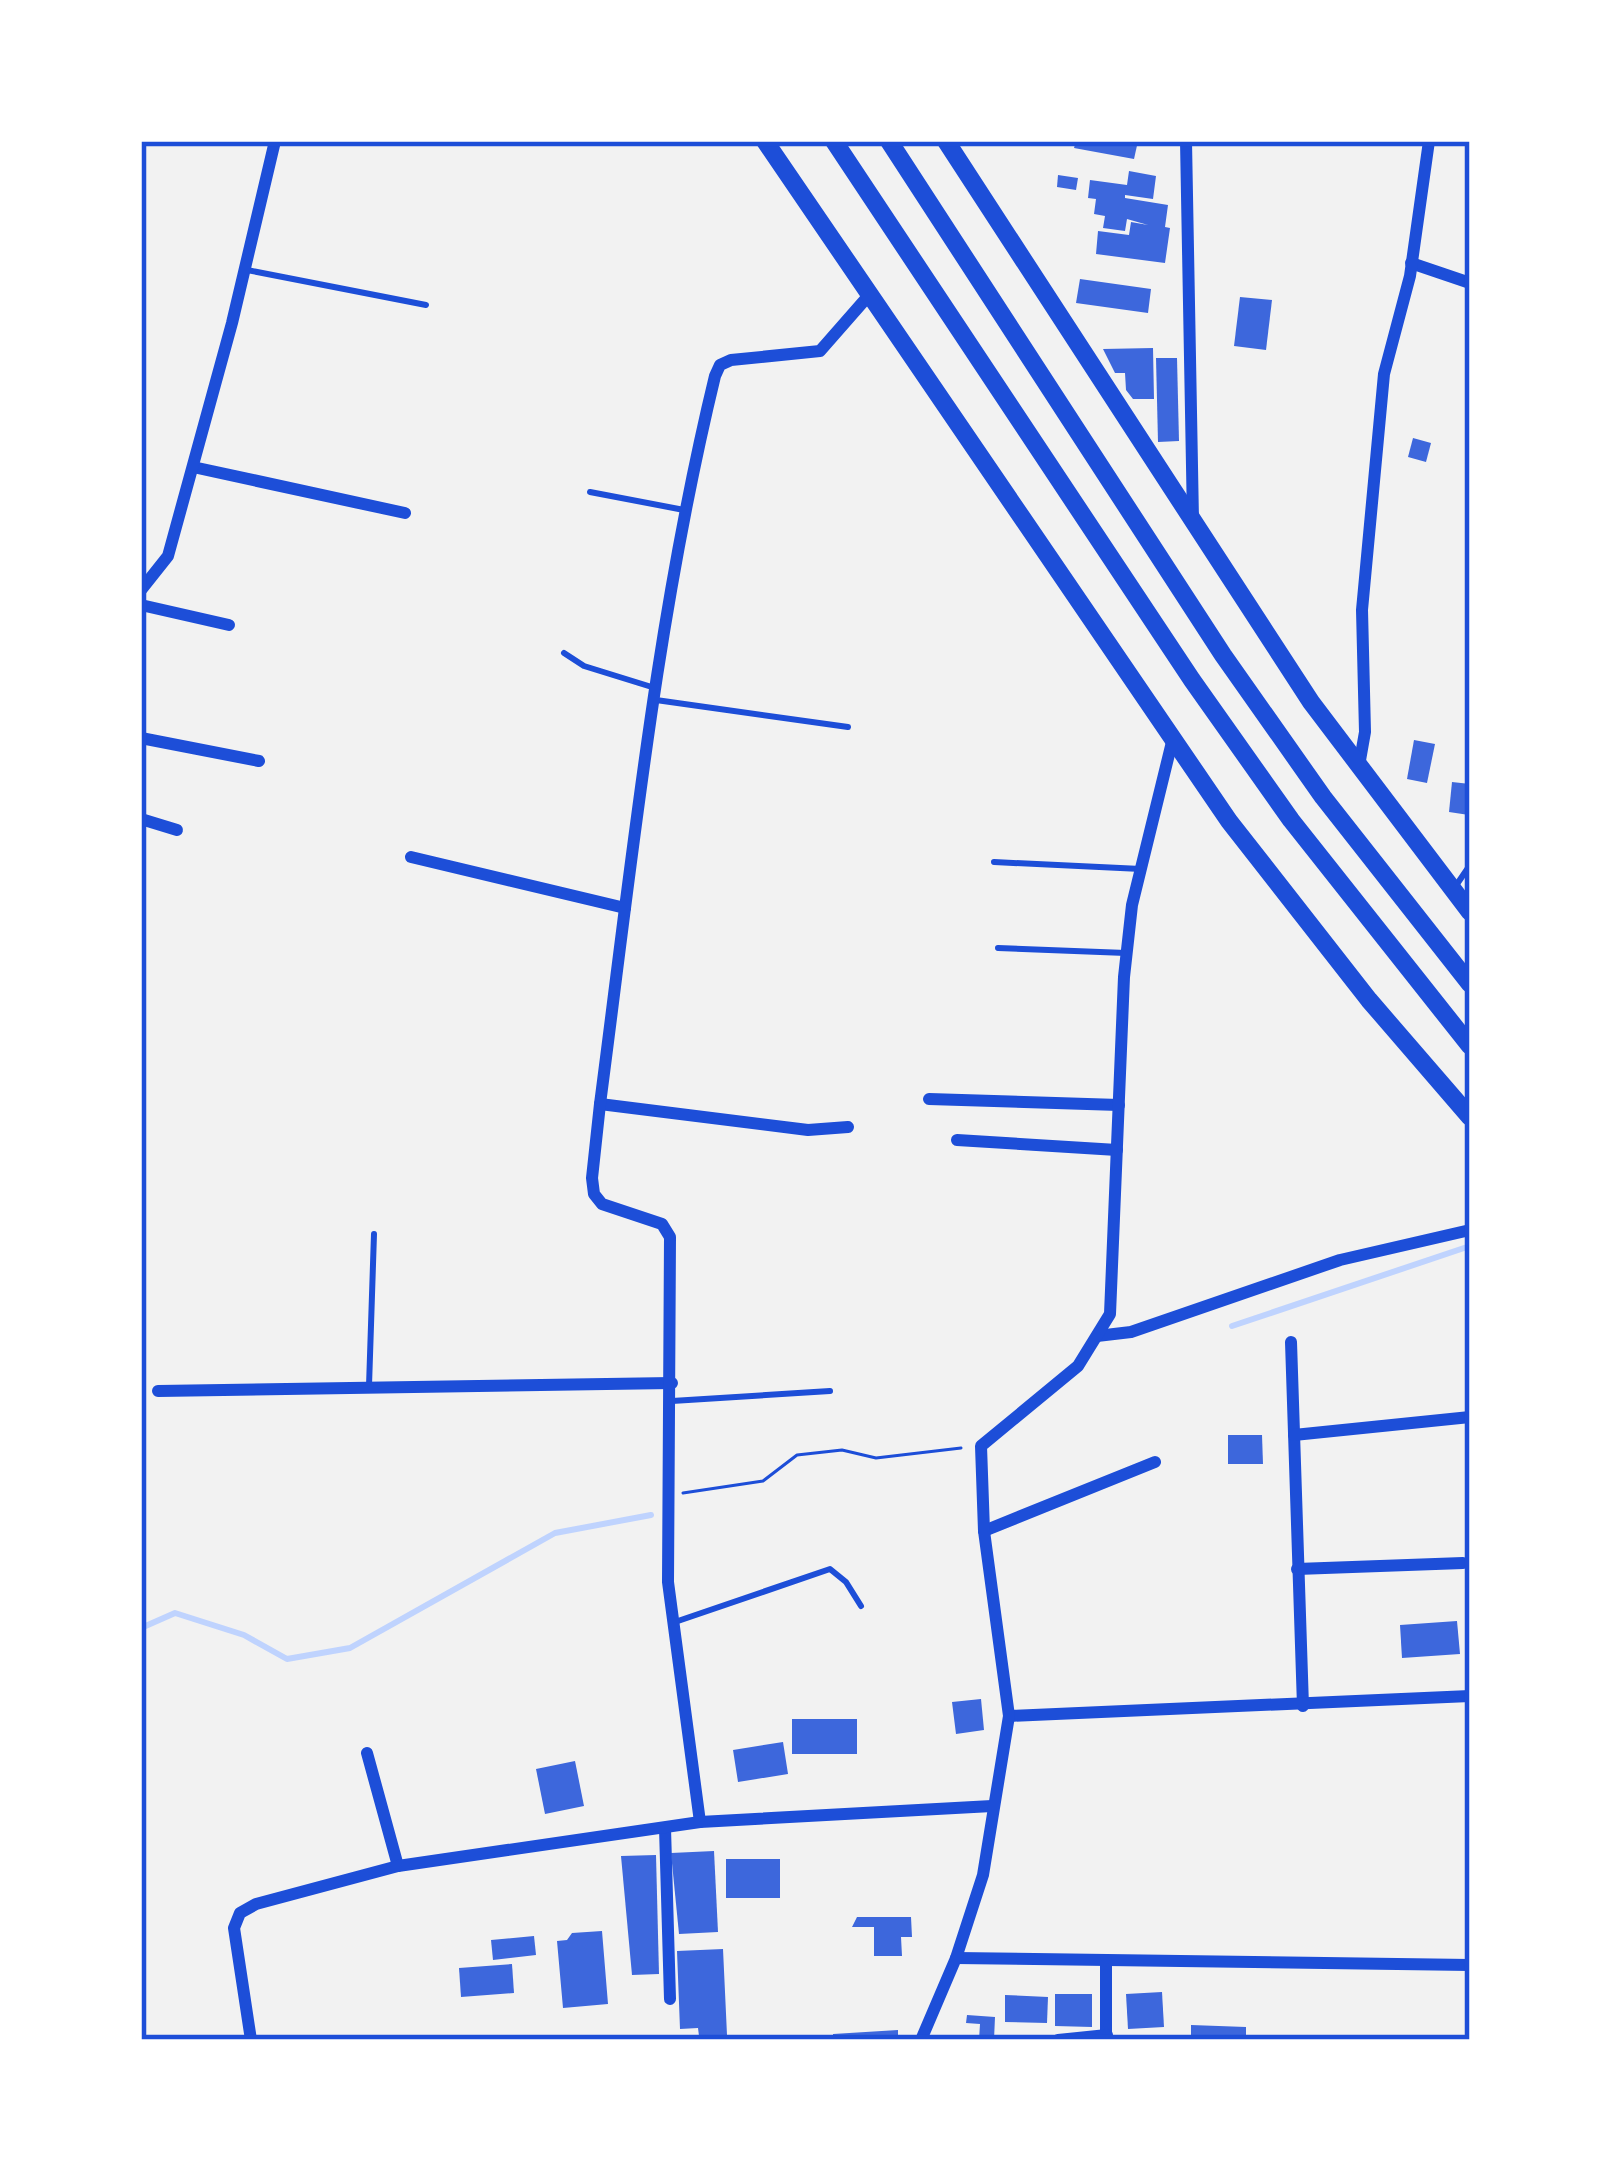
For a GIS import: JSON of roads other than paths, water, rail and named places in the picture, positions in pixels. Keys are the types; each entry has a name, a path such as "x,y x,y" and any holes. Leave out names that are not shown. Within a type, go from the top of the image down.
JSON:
{"main road":[{"path":"764,141 1172,742 1275,882 1470,1117"},
{"path":"834,141 1192,680 1291,820 1470,1046"},
{"path":"889,141 1223,655 1323,797 1470,985"},
{"path":"946,141 1312,701 1470,912"}],"street":[{"path":"141,590 168,556 275,141"},
{"path":"1186,141 1193,521"},
{"path":"1359,766 1365,732 1362,610 1384,374 1412,263 1429,141"},
{"path":"1412,263 1470,283"},
{"path":"700,1822 668,1582 670,1237 662,1225 602,1204 594,1194 600,1104 654,694 684,510 720,365 820,351 870,294"},
{"path":"193,467 405,513"},
{"path":"141,605 230,625"},
{"path":"141,738 259,761"},
{"path":"922,2040 983,1875 1010,1716 984,1531 981,1446 1078,1366 1110,1314 1126,953 1172,742"},
{"path":"141,819 177,830"},
{"path":"411,857 625,908"},
{"path":"929,1099 1118,1106"},
{"path":"600,1104 808,1130 848,1127"},
{"path":"957,1140 1117,1150"},
{"path":"1097,1336 1131,1332 1340,1260 1470,1229"},
{"path":"1291,1342 1304,1706"},
{"path":"158,1391 672,1383"},
{"path":"1294,1435 1470,1417"},
{"path":"984,1531 1155,1462"},
{"path":"1297,1569 1463,1563"},
{"path":"1010,1716 1470,1696"},
{"path":"367,1753 398,1866"},
{"path":"251,2040 234,1928 240,1913 256,1904 398,1866 700,1822 992,1806"},
{"path":"665,1828 670,1999"},
{"path":"956,1958 1470,1964"},
{"path":"1058,2040 1107,2037 1106,1960"}],"lane":[{"path":"245,269 426,305"},
{"path":"590,492 684,510"},
{"path":"564,653 654,694 848,728"},
{"path":"994,862 1141,869"},
{"path":"1452,889 1470,865"},
{"path":"998,948 1126,953"},
{"path":"369,1390 374,1234"},
{"path":"671,1401 830,1391"},
{"path":"675,1622 830,1570 847,1582 861,1606"}],"waterway":[{"path":"1232,1326 1470,1246"},
{"path":"141,1628 175,1613 244,1635 287,1659 350,1648 555,1533 651,1515"}]}
